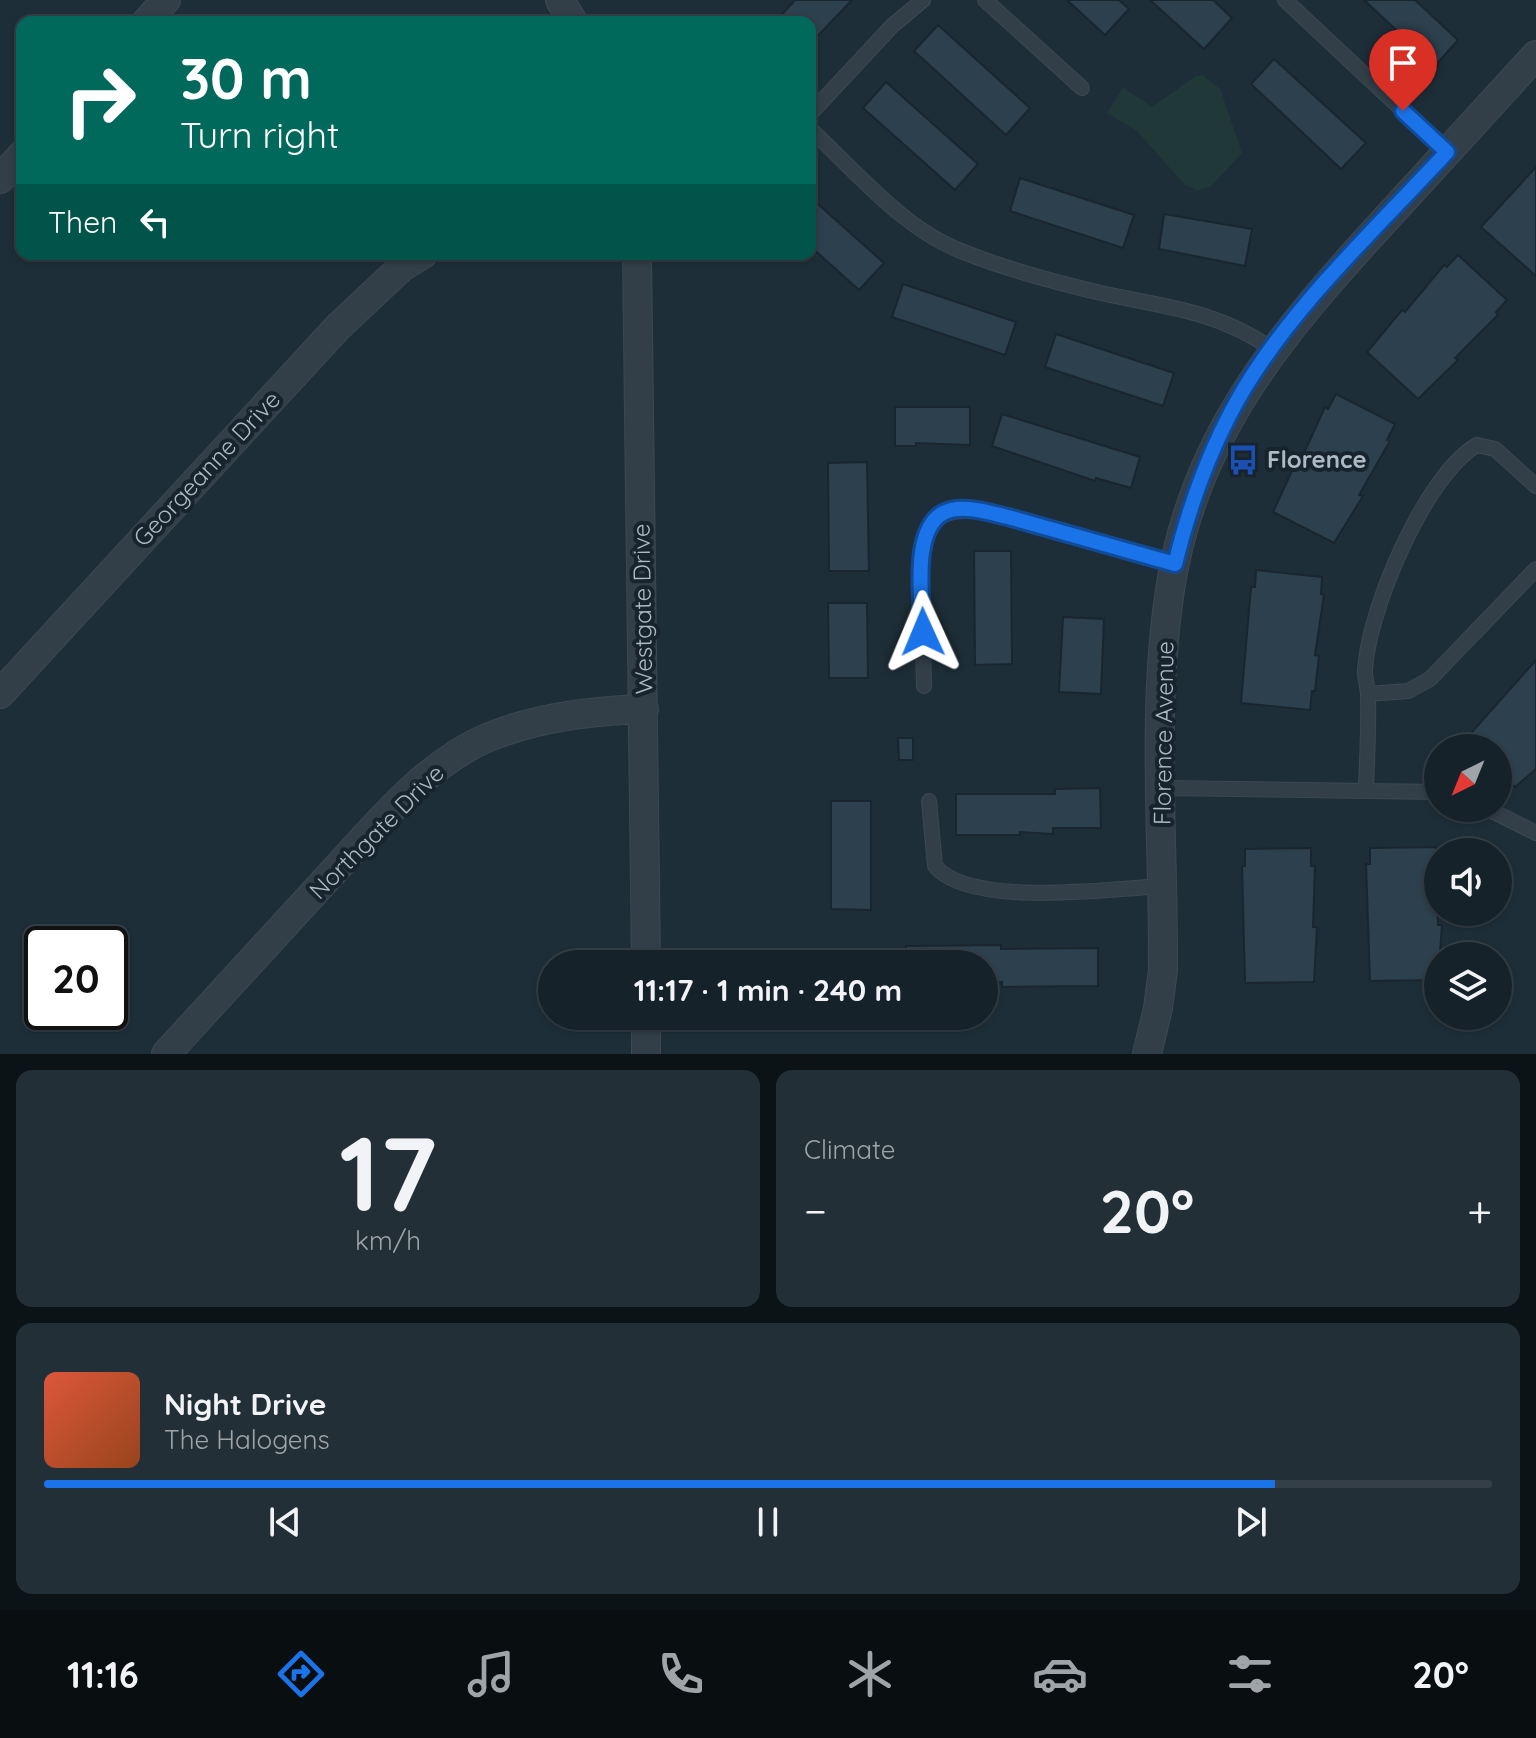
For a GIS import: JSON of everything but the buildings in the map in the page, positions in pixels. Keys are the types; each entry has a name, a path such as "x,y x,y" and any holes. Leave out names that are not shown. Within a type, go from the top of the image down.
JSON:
{"street":[{"path":"151,16 166,0"},
{"name":"Florence Avenue","path":"1147,1054 1163,970 1161,672 1175,564 1195,493 1246,385 1303,309 1536,55"},
{"path":"0,179 16,162"},
{"name":"Georgeanne Drive","path":"0,694 338,327 413,260"},
{"name":"Westgate Drive","path":"637,260 646,950"},
{"name":"Northgate Drive","path":"166,1054 381,821 441,766 488,737 530,723 579,714 644,709"},
{"path":"646,1030 646,1054"}],"lane":[{"path":"816,108 892,26 923,0"},
{"path":"985,0 1082,88"},
{"path":"1292,2 1447,152"},
{"path":"816,134 923,231 961,251 1068,285 1208,314 1242,328 1272,349"},
{"path":"1366,789 1368,694 1365,673 1369,643 1402,545 1427,498 1466,452 1477,445 1495,449 1536,486"},
{"path":"924,686 921,551 924,537 942,514 961,509 983,511 1175,564"},
{"path":"1368,694 1408,691 1430,679 1536,569"},
{"path":"1162,788 1424,791"},
{"path":"929,801 935,866 961,885 1023,891 1163,886"},
{"path":"1512,821 1536,833"}],"green space":[{"path":"1202,75 1220,89 1242,153 1210,187 1197,190 1185,185 1137,131 1107,113 1123,88 1152,107"}],"place":[{"name":"Florence","path":"1243,460"}],"route":[{"path":"923,632 921,551 924,537 936,520 951,510 983,511 1008,517 1175,564 1195,493 1246,385 1296,318 1447,152 1403,111"}]}
